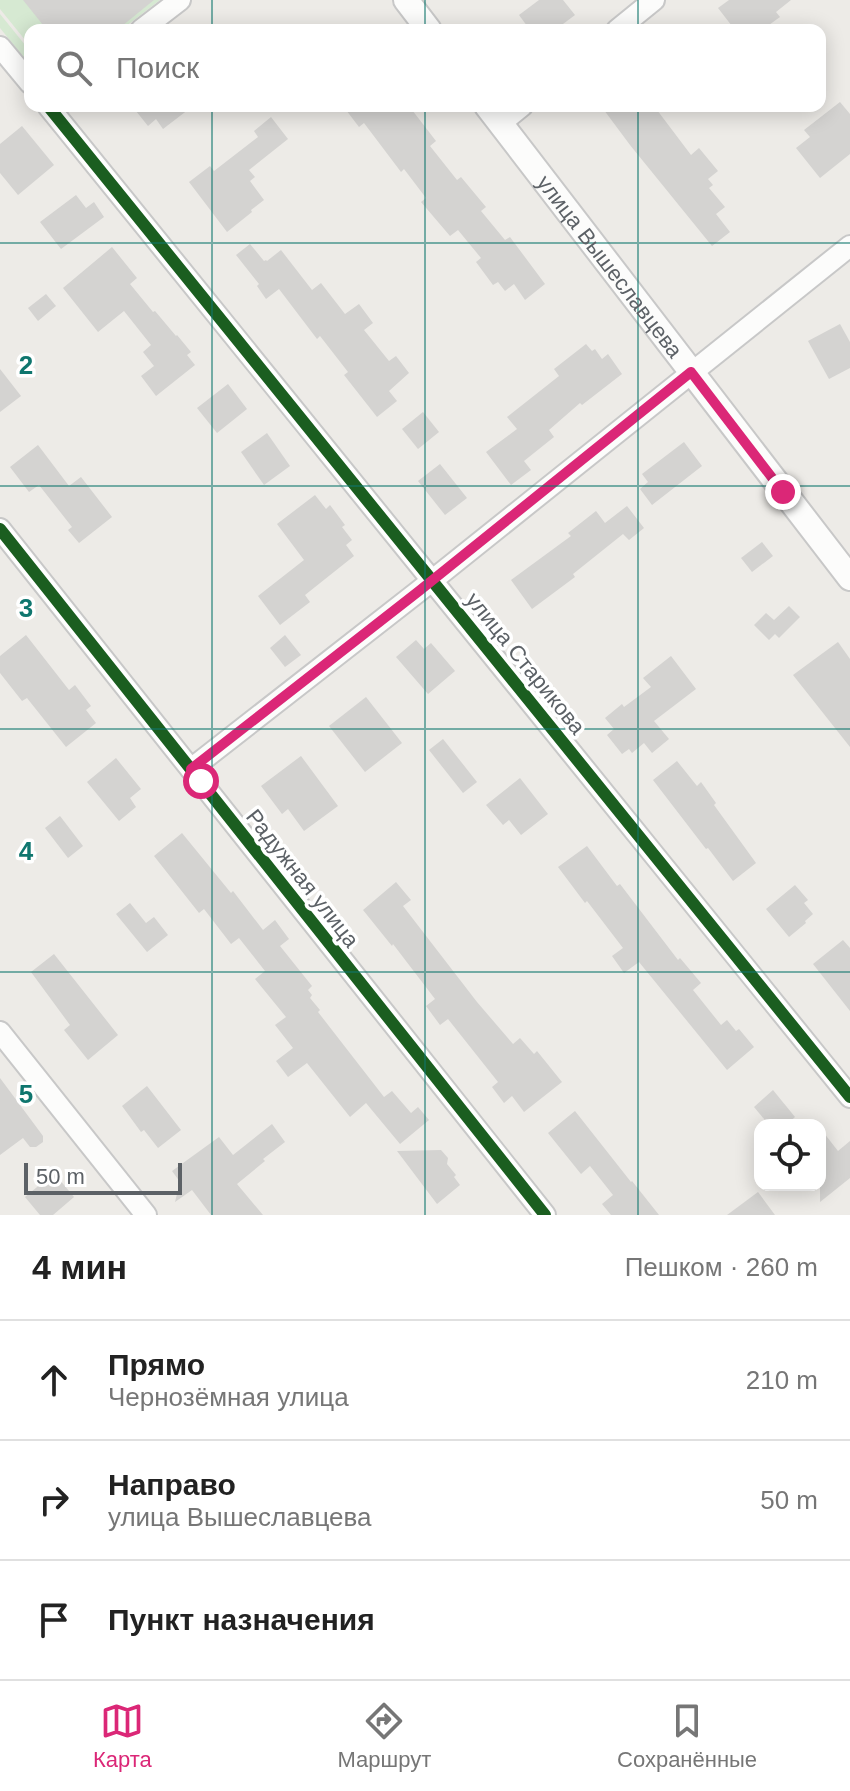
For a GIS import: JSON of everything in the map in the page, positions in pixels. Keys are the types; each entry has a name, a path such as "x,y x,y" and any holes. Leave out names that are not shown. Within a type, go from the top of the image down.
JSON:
{"street":[{"path":"149,24 180,0"},
{"path":"406,0 424,24"},
{"path":"624,24 654,0"},
{"path":"0,47 24,76"},
{"name":"улица Старикова","path":"53,112 850,1097"},
{"name":"улица Вышеславцева","path":"494,114 850,578"},
{"path":"191,769 850,246"},
{"name":"Радужная улица","path":"0,529 545,1215"},
{"path":"0,1032 146,1215"}],"green space":[{"path":"0,0 160,0 129,24 24,24 24,39 0,9"},
{"path":"0,14 24,44 24,58 0,28"}],"building":[{"path":"23,0 154,0 124,24 42,24"},
{"path":"539,0 563,0 575,15 563,24 526,24 519,15"},
{"path":"729,0 791,0 776,12 780,17 770,24 730,24 718,8"},
{"path":"840,102 850,114 850,154 820,178 796,148 810,137 804,130"},
{"path":"137,112 185,112 163,129 156,119 148,126"},
{"path":"348,112 414,112 436,141 430,146 457,180 461,177 486,207 481,211 505,240 510,237 545,284 525,300 514,284 505,291 498,282 493,285 476,262 481,258 458,230 450,236 421,202 426,198 404,169 401,172 364,123 359,127"},
{"path":"605,112 659,112 691,155 699,148 718,171 708,179 713,185 709,188 725,207 716,214 730,232 712,246"},
{"path":"271,117 288,139 249,170 255,177 250,181 264,200 227,232 189,182 210,166 214,171 258,137 254,131"},
{"path":"22,126 54,165 18,195 0,173 0,144"},
{"path":"76,195 86,208 94,202 104,217 61,249 40,222"},
{"path":"250,244 264,261 281,250 312,290 321,283 345,314 359,304 373,323 364,330 389,361 396,356 409,373 389,391 397,401 377,417 344,375 348,372 320,336 317,339 279,289 266,299 257,286 259,284 236,255"},
{"path":"112,247 137,278 130,284 191,352 187,355 195,365 156,396 141,376 154,366 143,352 151,345 124,311 98,332 63,288"},
{"path":"46,294 56,306 38,321 28,308"},
{"path":"840,324 850,342 850,368 829,379 808,341"},
{"path":"586,344 592,351 595,349 602,359 608,354 622,374 582,405 580,403 549,430 554,437 524,461 531,470 511,485 486,452 517,429 507,417 559,376 554,369"},
{"path":"0,369 21,396 0,412"},
{"path":"228,384 247,409 217,433 197,408"},
{"path":"423,412 439,432 418,449 402,429"},
{"path":"267,433 290,466 264,485 241,452"},
{"path":"684,442 702,466 652,505 640,489 648,482 642,474"},
{"path":"38,445 69,486 81,477 112,517 79,543 68,530 72,527 39,485 29,492 10,467"},
{"path":"440,464 467,498 445,515 418,481"},
{"path":"315,495 326,509 330,505 345,525 342,527 352,540 346,545 354,556 305,595 310,602 280,625 258,596 304,560 277,524"},
{"path":"627,506 644,528 629,540 623,534 573,574 575,577 532,609 511,580 571,536 568,533 596,511 605,523"},
{"path":"762,542 773,556 752,572 741,558"},
{"path":"789,606 800,617 779,638 775,634 769,640 754,625 766,613 774,620"},
{"path":"26,635 69,690 75,685 91,706 86,710 96,723 66,747 27,698 22,701 0,673 0,656"},
{"path":"285,635 301,655 285,667 270,648"},
{"path":"416,640 424,649 431,643 455,671 428,694 396,657"},
{"path":"838,642 850,659 850,747 793,675"},
{"path":"671,656 696,689 654,721 669,739 652,753 644,743 632,753 629,749 622,754 607,735 614,729 605,718 651,687 643,678"},
{"path":"366,697 402,743 365,772 329,726"},
{"path":"443,739 477,782 463,793 429,750"},
{"path":"301,756 338,806 304,831 288,809 282,814 261,786"},
{"path":"116,758 141,789 130,798 136,807 119,821 87,782"},
{"path":"677,761 697,786 701,782 756,863 733,881 653,780"},
{"path":"520,778 548,814 521,835 509,820 503,825 486,805"},
{"path":"60,816 83,846 68,858 45,828"},
{"path":"182,833 263,930 275,920 289,939 280,946 312,986 308,990 312,995 310,998 320,1010 318,1012 384,1097 392,1091 411,1113 418,1107 429,1120 400,1144 366,1103 350,1117 307,1063 288,1077 276,1061 293,1048 275,1025 286,1017 255,979 265,971 239,938 231,944 204,909 199,913 154,856"},
{"path":"587,846 678,960 680,958 701,983 693,990 721,1025 727,1020 754,1047 727,1070 639,962 624,973 612,956 623,948 558,867"},
{"path":"396,882 411,900 403,906 477,1002 513,1044 520,1038 534,1054 537,1051 562,1082 524,1112 512,1096 504,1103 492,1087 498,1082 448,1019 440,1025 426,1006 435,999 363,910"},
{"path":"795,885 808,900 804,903 813,914 789,937 766,909"},
{"path":"130,903 146,923 154,917 168,935 147,952 116,914"},
{"path":"843,940 850,948 850,1011 813,964"},
{"path":"54,954 118,1035 88,1060 64,1030 70,1025 31,972"},
{"path":"0,1078 43,1136 43,1142 36,1147 30,1147 23,1138 0,1155"},
{"path":"147,1086 181,1130 158,1148 144,1130 141,1132 122,1106"},
{"path":"773,1090 795,1117 764,1119 754,1107"},
{"path":"575,1111 659,1215 611,1215 602,1204 613,1195 590,1166 581,1174 548,1133"},
{"path":"272,1124 285,1142 237,1184 263,1215 211,1215 192,1190 175,1202 180,1182 172,1171 219,1137 233,1155"},
{"path":"826,1136 838,1151 850,1141 850,1178 820,1202 820,1191 826,1191"},
{"path":"441,1150 460,1185 437,1204 397,1151"},
{"path":"54,1173 74,1197 53,1215 40,1215 25,1197"},
{"path":"758,1192 775,1215 727,1215"}],"cycle path":[{"path":"53,112 850,1097"},
{"path":"0,529 545,1215"}],"route":[{"path":"201,781 191,769 691,372 783,492"}]}
